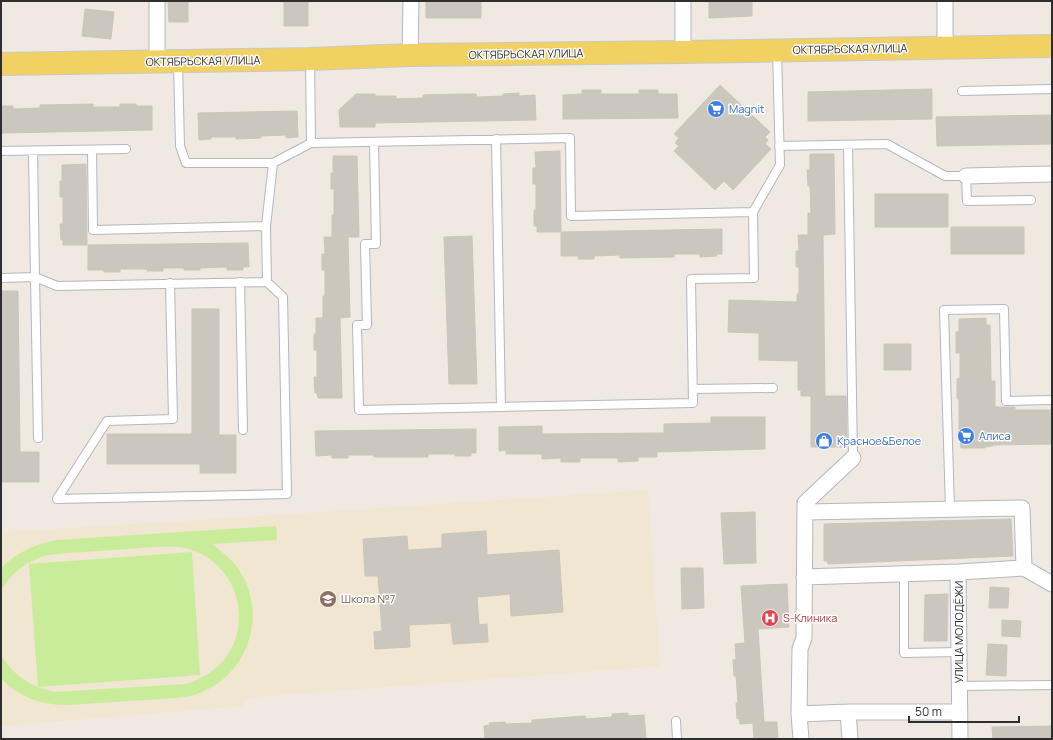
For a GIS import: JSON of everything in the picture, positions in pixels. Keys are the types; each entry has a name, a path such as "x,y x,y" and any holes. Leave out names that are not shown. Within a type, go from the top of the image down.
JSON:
{"main road":[{"name":"ОКТЯБРЬСКАЯ УЛИЦА","path":"1,64 310,59 410,55 1052,46"}],"street":[{"path":"157,1 168,62"},
{"path":"410,55 411,1"},
{"path":"683,1 683,52"},
{"path":"945,1 945,48"},
{"path":"966,176 1052,174"},
{"path":"801,739 799,714 800,648 804,638 805,503 853,458"},
{"path":"805,512 1022,508 1024,568"},
{"path":"804,577 958,572 1024,568 1052,584"},
{"name":"УЛИЦА МОЛОДЁЖИ","path":"958,572 960,739"},
{"path":"799,714 848,712 959,712"},
{"path":"848,712 850,739"}],"lane":[{"path":"374,142 376,244 365,244 367,325 357,325 359,410 693,403 691,280 754,278 753,212 780,165 778,51"},
{"path":"310,59 311,143"},
{"path":"168,62 180,146 186,163 272,163 311,143 570,138 571,216 753,212"},
{"path":"962,91 1052,89"},
{"path":"496,139 501,407"},
{"path":"779,146 887,144 945,176 966,176 967,201 1031,200"},
{"path":"848,145 853,458"},
{"path":"1,151 126,149"},
{"path":"92,150 94,230 266,226"},
{"path":"33,151 38,438"},
{"path":"267,282 266,226 272,163"},
{"path":"1,278 35,277 57,286 267,282 283,297 287,494 57,499 106,421 173,419 170,284"},
{"path":"240,282 243,430"},
{"path":"950,509 944,310 1004,309 1006,401 1052,400"},
{"path":"693,389 773,388"},
{"path":"904,574 904,652 959,652"},
{"path":"959,686 1052,685"},
{"path":"676,721 677,739"}],"shaded area":[{"name":"Школа №7","path":"648,490 660,666 244,698 244,706 1,726 1,532"}],"green space":[{"path":"276,526 277,540 212,544 237,567 246,584 252,601 250,638 243,655 232,670 219,683 202,692 176,698 58,705 40,702 23,695 15,691 1,678 1,655 17,675 24,680 38,687 55,692 186,684 207,675 224,660 233,645 238,628 239,611 236,595 229,580 219,567 205,556 189,549 159,547 47,555 33,561 14,573 1,592 1,568 20,553 34,546 57,540"},
{"path":"192,552 200,675 38,687 29,564"}],"building":[{"path":"168,1 188,1 188,22 169,22"},
{"path":"284,1 308,1 308,26 284,26"},
{"path":"426,1 481,1 481,18 426,18"},
{"path":"709,1 752,1 752,16 709,18"},
{"path":"85,9 114,12 111,39 82,36"},
{"path":"720,85 770,132 765,137 768,140 765,144 771,149 733,190 724,181 715,190 674,151 679,146 675,143 679,138 674,134"},
{"path":"932,89 932,119 808,121 808,92"},
{"path":"582,90 601,90 601,94 639,94 639,90 658,90 658,94 677,94 678,118 563,119 563,95 582,94"},
{"path":"519,93 519,96 535,95 536,120 375,123 375,127 340,127 339,110 356,94 396,96 396,99 423,98 423,95 476,94 477,97 503,96 503,94"},
{"path":"93,104 93,107 120,107 120,104 152,106 152,130 1,133 1,106 13,106 13,109 40,108 40,105"},
{"path":"297,111 298,137 286,138 286,135 236,139 236,137 211,137 211,139 199,140 198,113"},
{"path":"1052,115 1052,144 937,146 936,117"},
{"path":"560,151 561,232 537,232 537,226 534,226 534,210 536,210 536,184 533,184 533,168 536,168 535,152"},
{"path":"810,154 834,154 835,234 823,235 825,396 846,396 847,447 811,447 811,396 801,396 801,390 798,390 798,361 759,360 759,333 728,332 729,300 797,302 797,294 799,294 799,267 796,267 796,251 799,251 798,235 808,235 808,213 811,213 810,186 808,186 807,170 810,170"},
{"path":"333,156 357,156 359,237 348,237 350,317 340,318 342,398 318,398 317,393 315,393 314,377 317,377 317,350 314,350 314,334 316,334 316,318 323,318 325,270 322,270 322,254 325,254 324,237 332,237 334,189 331,189 331,173 333,173"},
{"path":"86,164 87,245 63,245 63,240 61,240 60,224 63,224 63,197 60,197 62,165"},
{"path":"875,194 948,194 948,227 875,227"},
{"path":"951,227 1024,227 1024,254 951,254"},
{"path":"722,229 722,254 716,254 717,256 700,257 700,254 674,254 674,257 620,258 620,255 594,256 594,259 578,259 578,256 561,256 561,232"},
{"path":"472,236 477,384 449,384 444,237"},
{"path":"248,243 249,267 243,267 243,270 227,270 227,267 200,268 200,270 163,268 163,271 147,271 147,269 120,269 120,272 88,270 88,245"},
{"path":"1,291 18,291 20,452 39,452 39,482 1,482"},
{"path":"192,309 219,309 219,435 236,435 236,473 200,473 200,464 107,464 107,434 192,434"},
{"path":"986,318 986,325 990,325 991,381 995,381 995,407 1015,407 1015,410 1052,410 1052,444 993,445 985,448 961,448 960,440 959,441 959,399 957,399 957,379 960,378 960,353 956,353 956,332 959,332 959,319"},
{"path":"884,344 911,344 911,370 884,370"},
{"path":"711,417 765,417 765,449 657,452 657,457 638,457 638,461 618,462 618,458 580,458 580,462 561,462 561,458 542,459 542,454 506,454 506,450 499,451 499,427 542,426 542,434 664,433 664,424 711,423"},
{"path":"476,429 476,453 471,453 471,456 455,456 455,454 428,454 428,457 374,457 374,455 348,455 348,458 332,458 332,455 316,456 315,431"},
{"path":"755,512 756,563 724,564 721,513"},
{"path":"1011,519 1013,556 828,564 827,561 824,561 824,524"},
{"path":"486,531 487,555 559,550 563,612 511,616 510,594 477,597 479,625 487,624 488,642 453,644 451,623 409,625 410,647 375,649 374,632 382,631 378,576 365,576 363,539 407,536 408,550 442,548 442,534"},
{"path":"681,568 703,568 704,608 682,609"},
{"path":"787,584 789,627 758,629 764,722 777,722 778,739 754,739 753,723 740,724 739,718 737,719 736,703 738,702 733,660 736,660 735,644 745,643 741,586"},
{"path":"990,587 1009,588 1008,608 989,608"},
{"path":"948,594 947,641 924,641 925,595"},
{"path":"1002,620 1021,621 1020,637 1002,636"},
{"path":"988,644 1007,645 1006,676 986,675"},
{"path":"628,713 628,716 644,715 646,739 485,739 484,726 490,725 489,723 532,723 532,720 585,716 586,719 612,717 612,714"},
{"path":"1052,726 1052,739 993,739 992,727"}],"place":[{"name":"Magnit","path":"716,109"},
{"name":"Алиса","path":"966,436"},
{"name":"Красное&Белое","path":"824,441"},
{"name":"Школа №7","path":"328,599"},
{"name":"S-Клиника","path":"770,618"}]}
